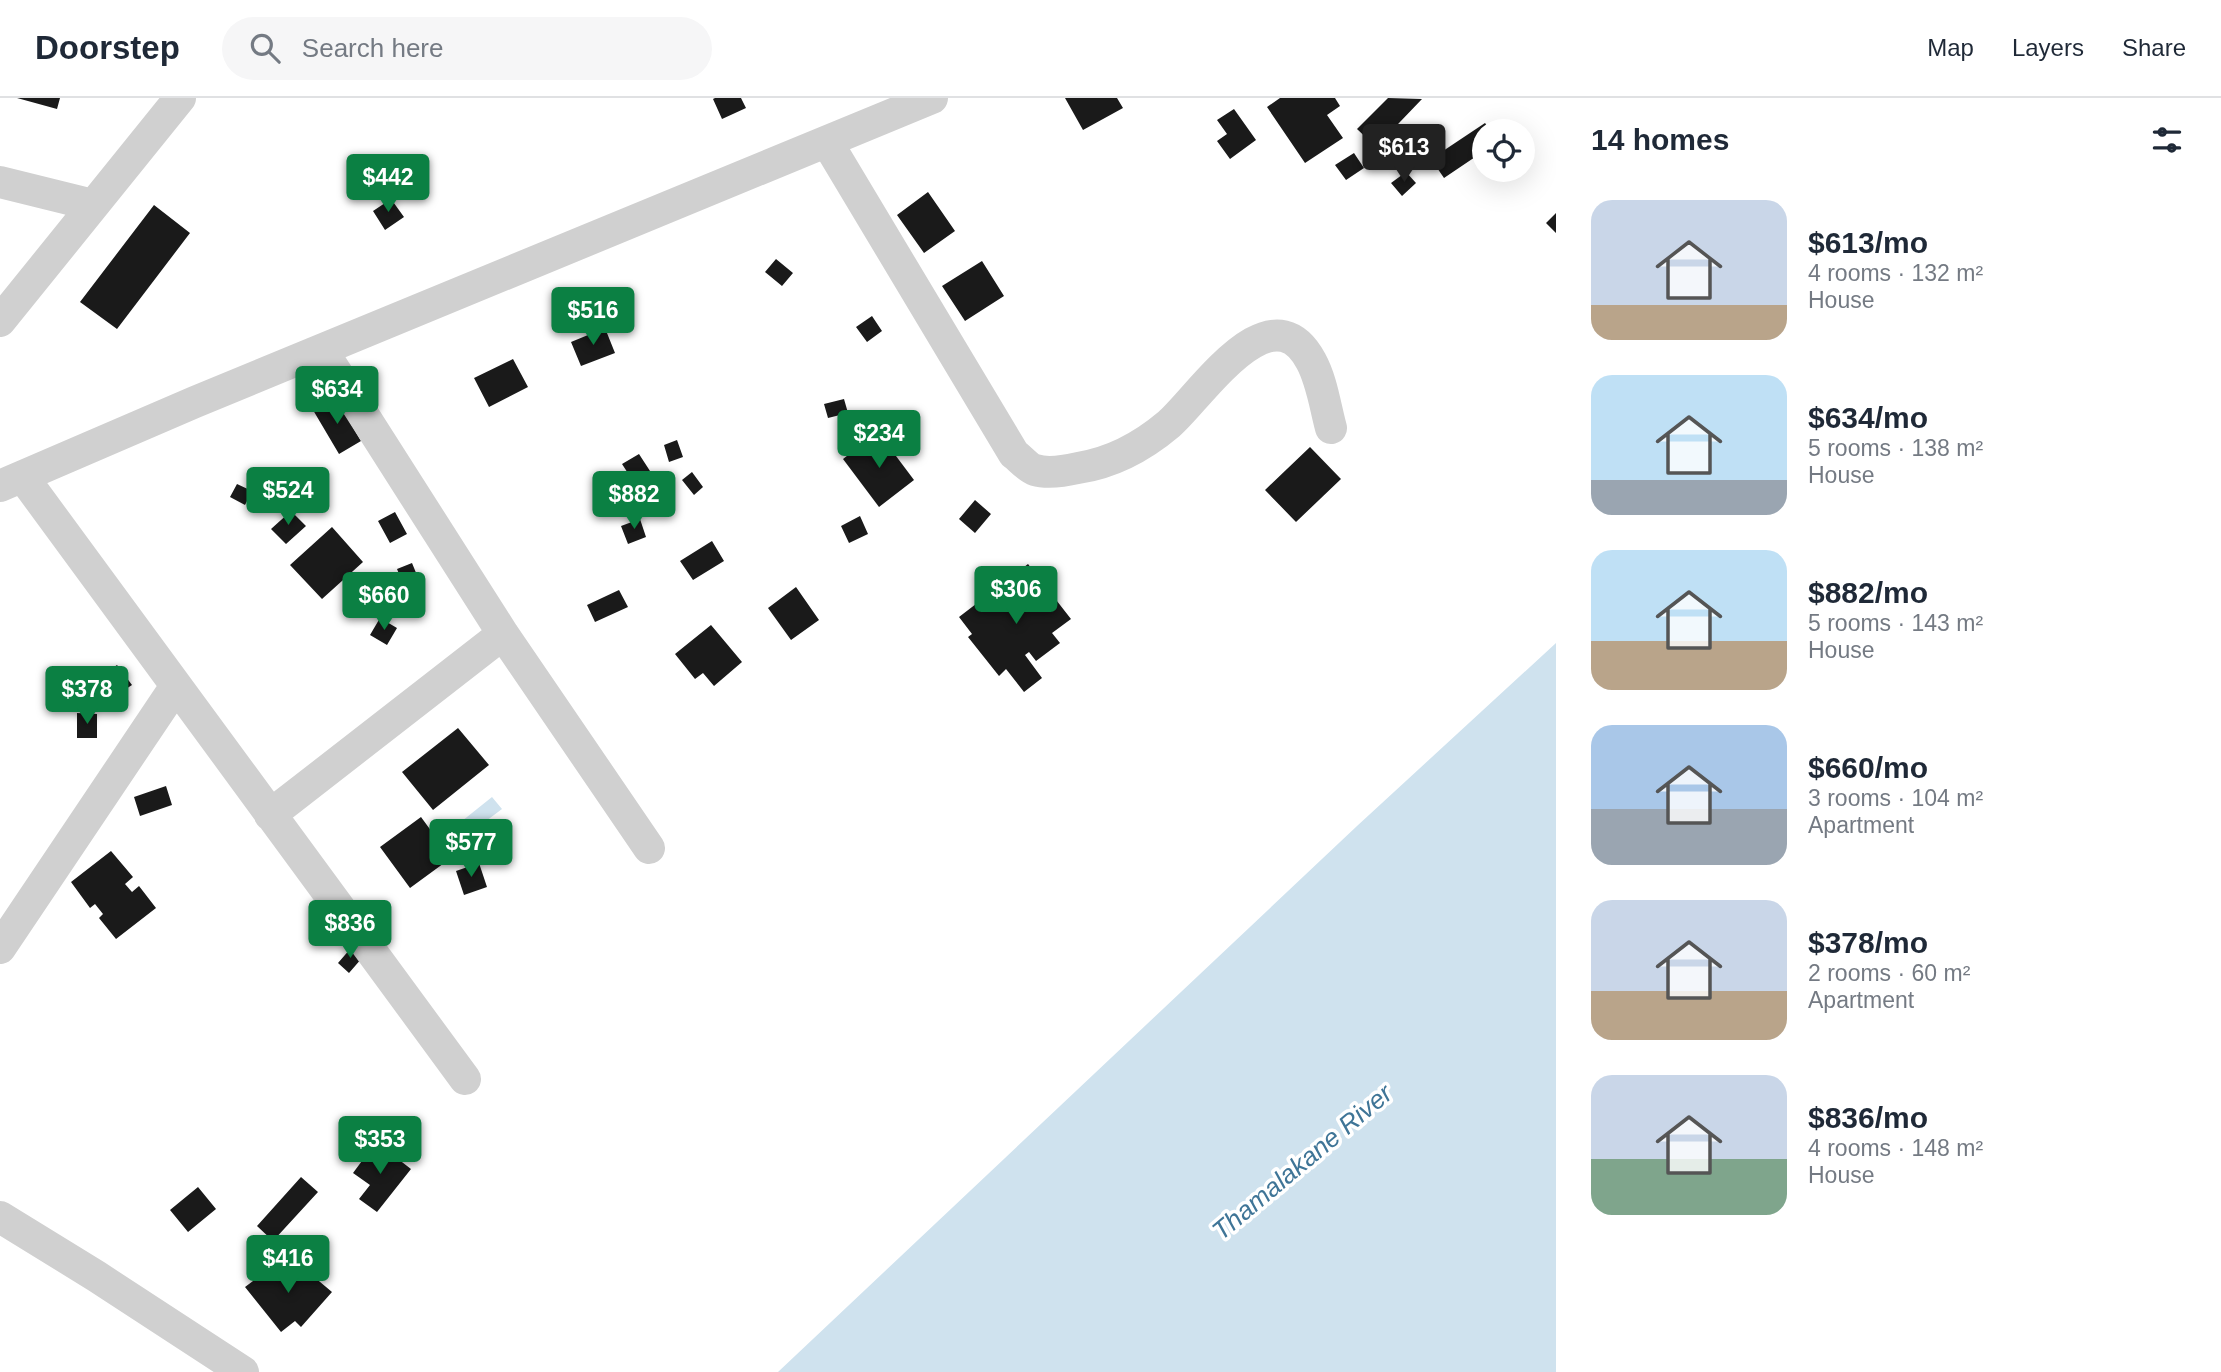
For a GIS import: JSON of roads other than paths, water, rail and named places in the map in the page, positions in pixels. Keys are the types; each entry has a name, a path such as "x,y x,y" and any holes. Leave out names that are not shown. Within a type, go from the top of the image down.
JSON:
{"street":[{"path":"466,1079 176,686 12,481 195,402 932,98"},
{"path":"0,321 176,100"},
{"path":"827,142 1014,454 1034,470 1061,471 1094,466 1130,451 1168,425 1233,356 1255,340 1279,335 1298,343 1311,360 1331,428"},
{"path":"0,182 93,205"},
{"path":"322,350 503,634 649,848"},
{"path":"270,815 503,634"},
{"path":"0,948 176,686"},
{"path":"0,1217 243,1372"}],"water":[{"name":"Thamalakane River","path":"1556,643 1556,1372 778,1372 1357,826"},
{"path":"492,797 502,809 466,836 457,825"}]}
